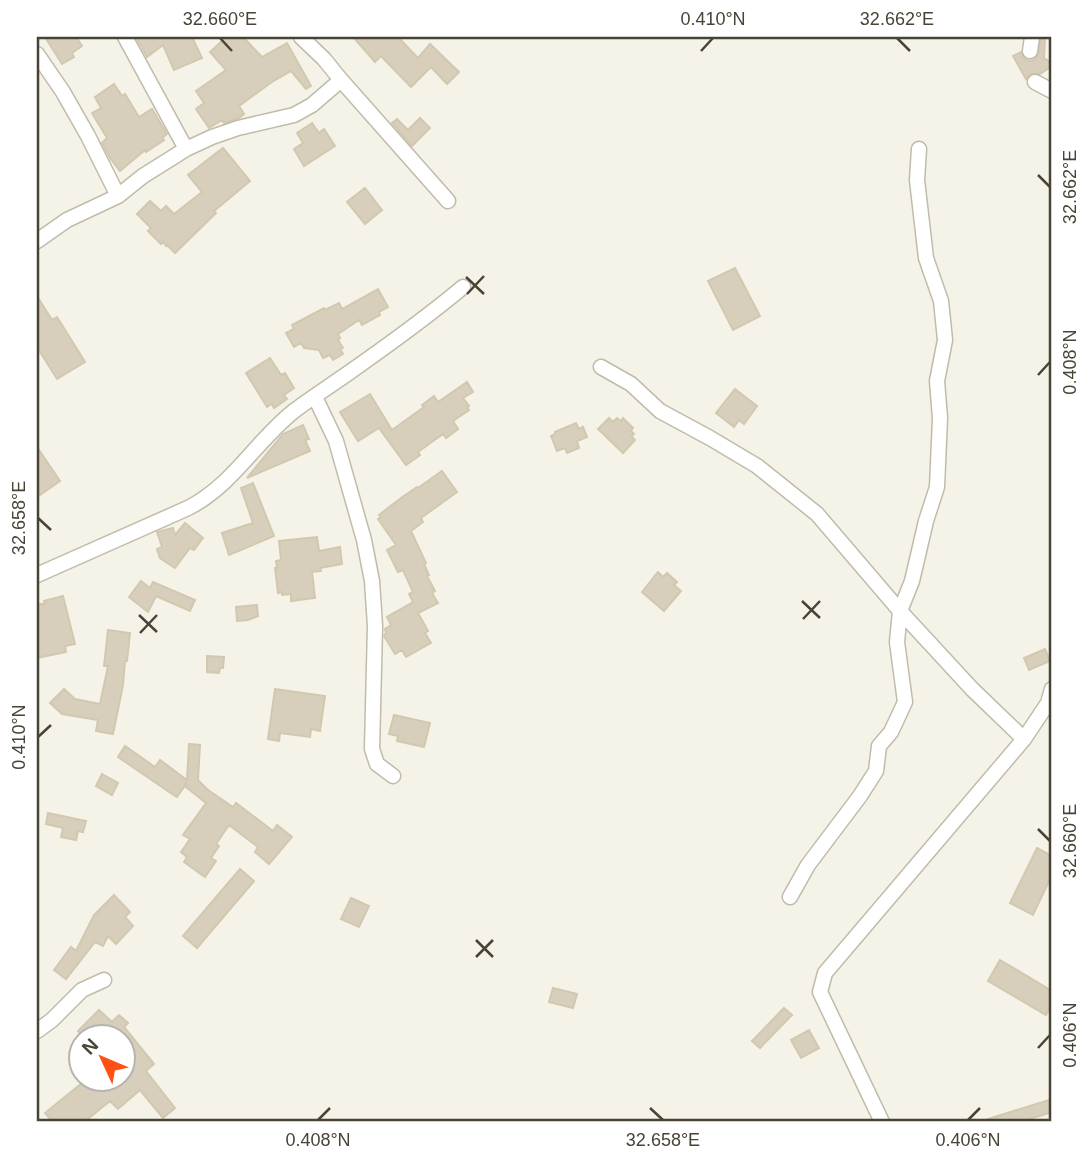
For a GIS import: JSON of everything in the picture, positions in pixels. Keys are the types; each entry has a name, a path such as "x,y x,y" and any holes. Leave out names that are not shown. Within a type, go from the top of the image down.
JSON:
{"street":[{"path":"125,37 186,149"},
{"path":"302,37 448,201"},
{"path":"37,54 63,92 118,196"},
{"path":"37,241 67,220 118,196 186,149 238,128 294,115 312,105 341,80"},
{"path":"1035,82 1052,91"},
{"path":"790,897 808,865 876,771 879,746 891,732 905,702 897,642 900,611 912,581 937,487 940,418 937,381 946,340 942,301 926,258 917,180 919,149"},
{"path":"37,575 210,496 271,432 295,411 430,315 463,287"},
{"path":"601,367 631,384 660,411 757,466 817,514 900,611 972,689 1024,739"},
{"path":"315,397 336,441 364,540 372,582 375,626 372,749 377,764 393,776"},
{"path":"882,1122 820,992 825,973 1024,739 1048,703 1052,689"},
{"path":"37,1031 82,990 104,980"}],"building":[{"path":"45,37 76,37 82,46 72,53 74,57 62,64"},
{"path":"136,37 192,37 202,58 174,70 163,45 147,57"},
{"path":"226,37 243,37 262,57 287,43 311,86 306,89 291,71 239,106 244,114 239,118 224,123 222,120 209,128 196,109 204,103 196,91 226,70 210,52"},
{"path":"353,37 398,37 418,58 430,44 459,72 447,84 431,67 411,87 381,56 375,62"},
{"path":"1041,37 1045,37 1044,58 1052,63 1052,66 1040,74 1031,74 1026,79 1013,56 1021,52 1025,59 1034,60 1039,53"},
{"path":"114,84 122,96 125,94 139,117 152,109 167,134 162,138 164,140 146,152 145,150 120,171 102,143 107,138 92,113 101,108 95,97"},
{"path":"420,118 430,128 412,146 392,123 397,119 408,130"},
{"path":"312,123 319,133 324,129 335,146 304,166 294,149 303,143 297,133"},
{"path":"223,148 250,181 214,211 216,213 175,253 148,231 151,228 137,214 150,201 161,211 166,206 174,214 202,192 188,175"},
{"path":"365,188 382,210 365,224 347,202"},
{"path":"735,268 760,316 733,330 708,281"},
{"path":"378,289 388,307 362,325 359,320 338,334 343,354 333,360 330,355 323,358 319,350 304,348 301,343 294,347 286,333 294,329 292,325 339,303 342,309"},
{"path":"37,296 52,320 57,317 85,362 57,379 37,347"},
{"path":"270,358 281,375 285,373 294,388 284,395 287,399 274,408 272,404 267,407 246,373"},
{"path":"467,382 473,392 463,398 469,410 453,421 458,429 446,438 443,434 418,452 420,455 406,465 379,428 358,441 340,412 370,394 392,430 424,407 422,405 434,396 438,402"},
{"path":"735,389 757,406 744,424 739,420 734,427 716,413"},
{"path":"609,418 613,422 617,418 621,421 623,418 633,428 631,431 634,434 631,436 635,440 623,453 598,429"},
{"path":"576,423 579,429 583,427 587,437 577,441 579,448 567,453 565,448 557,451 551,436"},
{"path":"303,425 309,439 305,440 310,451 247,478 283,434"},
{"path":"37,447 60,481 37,497"},
{"path":"442,471 457,492 421,518 423,522 411,531 426,563 427,576 435,591 432,593 438,603 418,613 431,643 406,657 402,650 395,654 384,636 385,629 391,625 387,617 413,602 409,594 413,592 403,570 398,572 387,550 396,545 378,519 381,517 379,515 401,498"},
{"path":"253,483 274,536 229,555 222,533 253,523 241,488"},
{"path":"185,523 203,538 194,550 190,548 175,568 160,558 157,549 162,547 157,532 173,528 175,535"},
{"path":"317,537 319,551 340,547 342,564 312,572 315,598 291,601 291,594 278,593 275,568 276,561 281,560 279,541"},
{"path":"658,572 663,577 667,573 677,582 674,585 681,591 664,611 642,592"},
{"path":"141,581 150,588 153,582 195,600 190,611 156,596 148,612 129,597"},
{"path":"63,596 75,644 65,646 66,652 37,658 37,604 45,604 44,601"},
{"path":"257,605 258,616 237,621 236,607"},
{"path":"108,630 130,633 113,734 96,731 98,720 62,714 50,703 64,689 75,699 100,704 108,666 104,666"},
{"path":"1045,649 1050,661 1029,670 1024,658"},
{"path":"207,656 224,657 223,668 220,668 219,673 207,672"},
{"path":"275,689 325,696 320,731 311,729 310,737 280,733 279,741 268,739"},
{"path":"394,715 430,723 424,747 397,741 398,736 389,734"},
{"path":"189,744 200,745 198,780 208,790 233,807 236,803 273,831 277,825 292,837 269,864 255,852 258,847 229,825 216,844 219,846 211,858 216,861 205,877 184,862 187,857 181,852 190,839 183,835 206,803 186,787 186,784 177,797 175,796 118,757 125,746 155,767 160,760 187,780"},
{"path":"102,774 118,783 112,795 96,786"},
{"path":"48,813 86,821 83,832 78,831 76,840 61,837 63,828 46,824"},
{"path":"1037,848 1052,856 1052,875 1033,915 1010,903"},
{"path":"240,869 254,881 197,948 183,936"},
{"path":"114,895 130,912 125,917 133,926 116,944 108,936 103,946 95,942 66,979 54,970 71,947 76,951 94,915"},
{"path":"351,898 369,906 359,927 341,919"},
{"path":"1000,960 1052,991 1052,1004 1046,1015 988,981"},
{"path":"553,988 577,994 573,1008 549,1002"},
{"path":"784,1008 792,1015 760,1048 752,1041"},
{"path":"99,1010 112,1022 119,1015 128,1023 86,1023"},
{"path":"809,1030 819,1048 801,1058 791,1040"},
{"path":"136,1042 154,1064 146,1071 175,1108 163,1118 140,1090 118,1109 110,1101 84,1122 53,1122 45,1113 71,1092 136,1092"},
{"path":"1052,1099 1052,1112 1020,1122 985,1122 985,1120"}]}
